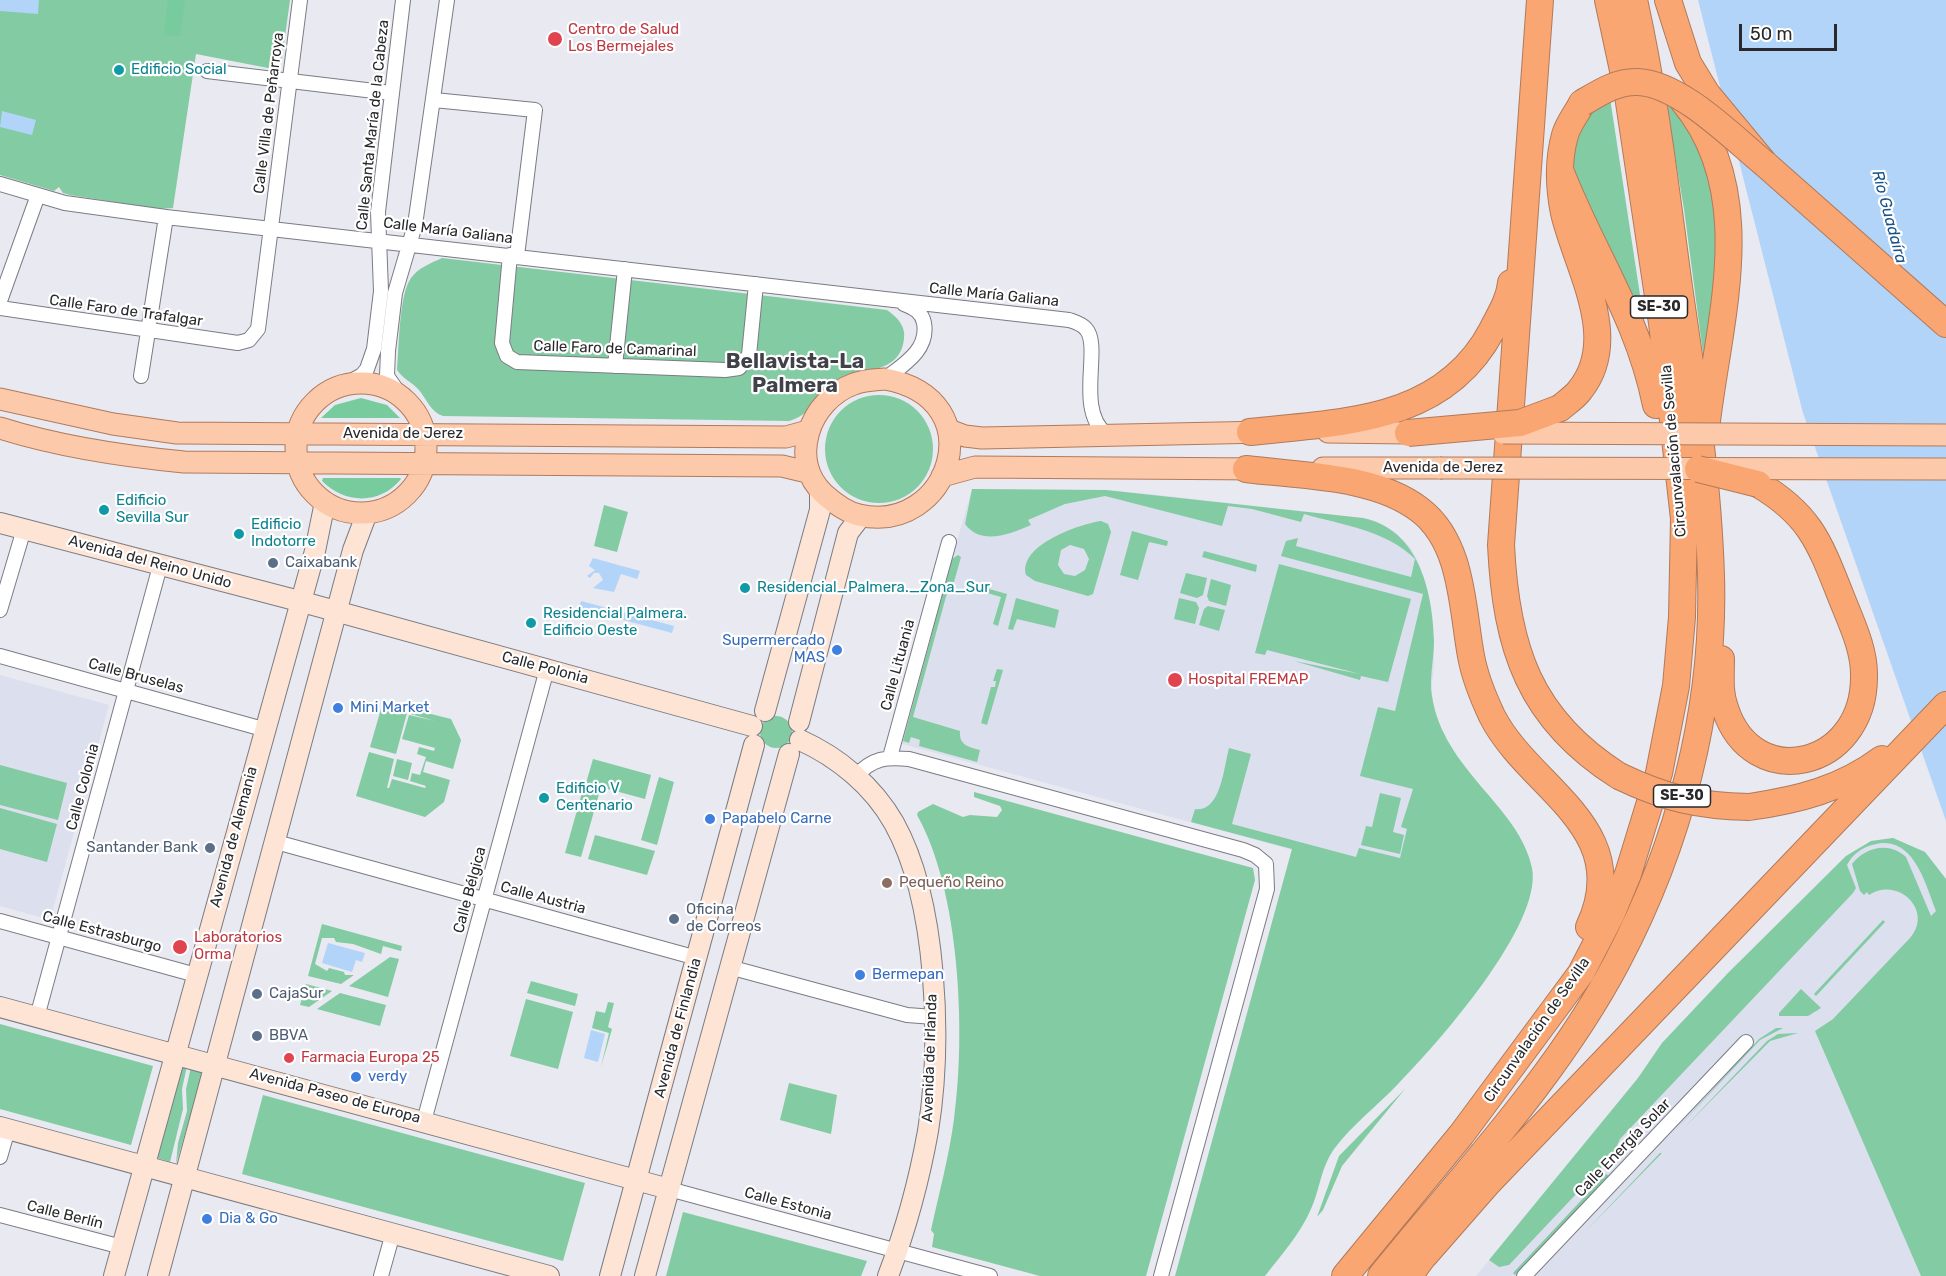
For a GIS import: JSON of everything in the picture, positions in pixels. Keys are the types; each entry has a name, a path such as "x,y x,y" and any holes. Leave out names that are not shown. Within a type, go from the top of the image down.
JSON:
{"highway":[{"path":"1540,0 1501,546 1504,596 1515,649 1539,700 1568,737 1593,759 1619,776 1672,799 1706,806 1749,807 1820,793 1851,779 1923,728"},
{"name":"Circunvalación de Sevilla","path":"1345,1276 1461,1135 1581,973 1611,915 1628,874 1659,773 1676,686 1682,616 1683,519 1662,323 1627,89 1608,0"},
{"name":"Circunvalación de Sevilla","path":"1381,1276 1564,1049 1597,998 1617,962 1653,885 1689,773 1700,717 1707,660 1711,578 1701,463 1634,0"},
{"path":"1668,0 1688,63 1707,94 1765,164"},
{"path":"1408,433 1520,423 1560,408 1581,389 1593,364 1597,336 1587,283 1565,214 1560,170 1565,134 1582,103 1611,86 1638,82 1660,88 1681,98 1765,164 1946,324"},
{"path":"1681,98 1701,123 1714,153 1730,234 1725,303 1701,463 1758,484 1783,499 1800,514 1817,541 1858,642 1864,676 1860,713 1842,739 1820,756 1799,761 1778,760 1751,748 1734,729 1725,710 1720,689 1723,615 1711,578"},
{"path":"1560,170 1586,230 1623,302 1649,373 1662,434 1682,616"},
{"path":"1250,432 1368,418 1418,402 1455,378 1483,348 1509,297 1526,182"},
{"path":"1246,469 1364,484 1396,495 1421,510 1439,531 1455,566 1471,657 1487,706 1496,724 1519,753 1586,828 1596,850 1600,895 1554,1010"},
{"path":"1425,1255 1488,1183 1946,705"},
{"path":"1409,1276 1473,1186 1557,1078 1597,998"}],"main road":[{"path":"885,379 903,383 926,395 939,410 949,430 951,458 942,476 928,495 910,509 886,517 861,516 842,508 820,490 807,472 804,458 808,431 819,412 852,384 885,379"},
{"path":"369,382 400,395 416,412 425,435 424,464 420,477 406,495 388,507 367,513 344,511 325,502 307,485 297,463 297,434 303,418 316,400 346,384 369,382"},
{"name":"Avenida de Jerez","path":"0,399 113,424 177,433 786,437 808,431"},
{"name":"Avenida de Jerez","path":"0,428 32,438 115,455 184,462 782,466 807,472"},
{"path":"949,430 973,438 1250,432 1696,432 1946,435"},
{"name":"Avenida de Jerez","path":"942,476 975,467 1440,468 1701,463 1946,469"},
{"path":"796,739 778,758 767,756 753,736 765,711 820,510 820,490"},
{"name":"Avenida de Alemania","path":"114,1276 263,729 319,533 325,502"},
{"path":"158,1276 356,540 367,513"},
{"path":"645,1276 729,967 796,739 848,533 861,516"},
{"name":"Avenida del Reino Unido","path":"0,523 338,612"},
{"name":"Calle Polonia","path":"338,612 548,669 753,736"},
{"path":"765,711 776,708 787,711 796,739"},
{"name":"Avenida de Finlandia","path":"610,1276 698,958 753,736"},
{"name":"Avenida de Irlanda","path":"796,739 818,749 856,776 893,823 907,853 923,911 934,1017 932,1091 928,1130 918,1178 898,1251 888,1276"},
{"name":"Avenida Paseo de Europa","path":"0,1007 424,1120 669,1189"},
{"path":"4,1128 145,1164 549,1276"}],"street":[{"name":"Calle Villa de Peñarroya","path":"249,340 258,329 300,0"},
{"name":"Calle Santa María de la Cabeza","path":"346,384 362,375 373,358 381,291 378,212 403,0"},
{"path":"400,395 387,376 387,360 395,293 411,243 447,0"},
{"path":"207,71 391,93"},
{"path":"434,100 535,110 514,255"},
{"name":"Calle María Galiana","path":"0,183 65,203 166,217 378,239 1069,320 1087,330 1092,412 1100,429 1106,434"},
{"path":"0,301 38,195"},
{"path":"141,376 166,217"},
{"name":"Calle Faro de Camarinal","path":"514,255 502,343 507,357 517,362 725,370 739,368 748,355 756,284"},
{"path":"615,366 626,268"},
{"name":"Calle María Galiana","path":"885,379 914,356 921,346 925,330 922,316 913,307 894,301"},
{"name":"Calle Faro de Trafalgar","path":"0,308 238,343 249,340"},
{"path":"0,610 24,529"},
{"name":"Calle Lituania","path":"890,757 949,543"},
{"name":"Calle Colonia","path":"37,1017 160,566"},
{"name":"Calle Bruselas","path":"0,656 263,729"},
{"name":"Calle Bélgica","path":"424,1120 548,669"},
{"path":"856,776 870,763 882,757 909,759 1243,850 1255,855 1266,864 1267,889 1161,1276"},
{"name":"Calle Austria","path":"276,842 698,958"},
{"name":"Calle Estrasburgo","path":"0,921 196,975"},
{"path":"729,967 907,1015 934,1017"},
{"name":"Calle Energía Solar","path":"1524,1276 1746,1042"},
{"path":"0,1156 4,1128"},
{"name":"Calle Estonia","path":"669,1189 990,1276"},
{"name":"Calle Berlín","path":"0,1215 122,1246"},
{"path":"381,1276 393,1233"}],"shaded area":[{"name":"Hospital FREMAP","path":"972,489 1106,490 1150,494 1363,518 1376,521 1395,532 1411,548 1420,566 1434,638 1434,666 1410,882 899,743"},
{"path":"0,675 109,705 50,920 0,906"},
{"path":"1893,838 1925,852 1946,879 1946,1276 1476,1276 1638,1078 1662,1043 1728,973 1846,856 1871,841"}],"green space":[{"path":"0,0 290,0 282,58 268,68 196,54 173,208 158,209 70,195 63,193 59,187 54,191 0,175"},
{"path":"168,0 185,0 180,36 164,35"},
{"path":"1610,98 1640,295 1633,296 1571,175 1572,143 1592,107"},
{"path":"1665,98 1695,123 1722,231 1706,376 1684,209"},
{"path":"442,258 887,310 900,322 904,330 904,339 900,352 894,360 874,370 840,379 830,385 803,415 789,421 443,416 432,409 419,390 397,370 402,308 407,286 417,271"},
{"path":"879,395 900,399 917,411 929,428 933,449 929,470 917,487 900,499 879,503 858,499 841,487 829,470 825,449 829,428 841,411 858,399"},
{"path":"361,398 387,405 400,418 321,418 335,405"},
{"path":"323,478 401,479 383,494 362,498 341,494 331,489 322,481"},
{"path":"972,489 1106,490 1363,518 1382,524 1397,535 1409,549 1419,565 1426,583 1434,641 1431,689 1439,722 1465,767 1498,806 1525,846 1532,868 1531,892 1521,920 1505,951 1484,982 1437,1041 1334,1149 1326,1163 1307,1218 1265,1276 1175,1276 1292,849 1191,822 1195,809 1211,804 1216,796 1229,748 1251,754 1232,824 1356,857 1359,848 1400,858 1407,829 1401,827 1413,789 1360,776 1378,707 1395,711 1423,594 1281,556 1286,541 1298,538 1296,546 1411,577 1415,559 1391,541 1377,535 1304,514 1301,522 1252,509 1228,506 1222,526 1105,496 1065,504 1028,520 1031,525 1005,534 979,535 965,524"},
{"path":"604,505 628,512 617,552 594,546"},
{"path":"1101,521 1108,524 1111,532 1093,594 1088,596 1035,581 1026,575 1026,564 1031,554 1041,546 1066,531","holes":["1070,545 1084,549 1089,559 1085,570 1075,576 1064,574 1058,565 1061,550"]},
{"path":"1132,531 1168,541 1167,546 1149,542 1138,580 1120,575"},
{"path":"1204,551 1257,565 1256,572 1202,557"},
{"path":"958,555 961,557 954,582 950,582 913,717 960,731 963,742 980,750 977,762 919,746 920,740 911,737 909,743 903,741 952,559"},
{"path":"1279,564 1411,599 1388,682 1361,676 1360,680 1294,661 1360,674 1267,650 1265,655 1255,653"},
{"path":"1186,573 1207,578 1203,595 1197,598 1180,593"},
{"path":"1211,579 1231,585 1226,606 1209,601 1207,596"},
{"path":"975,585 1007,594 998,626 993,624 1001,597 973,589"},
{"path":"1016,598 1059,610 1055,628 1017,619 1013,630 1008,629"},
{"path":"1179,598 1196,602 1199,608 1195,624 1174,619"},
{"path":"1208,606 1225,610 1219,631 1199,625 1204,609"},
{"path":"997,669 1003,670 987,725 981,723 991,687 995,687 996,681 993,681"},
{"path":"383,702 451,719 461,740 453,769 426,761 423,772 450,780 444,802 425,817 356,796 369,752 394,759 387,788 392,779 425,788 426,786 410,781 412,773 420,775 426,757 417,754 419,747 434,751 435,748 402,739 409,715 435,721 407,713 396,754 370,747"},
{"path":"776,716 787,721 792,732 787,743 776,748 765,743 760,732 765,721"},
{"path":"397,759 412,763 408,780 393,776"},
{"path":"593,759 651,775 645,799 586,783"},
{"path":"0,765 67,783 58,820 0,805"},
{"path":"659,777 674,782 657,845 641,840"},
{"path":"583,789 599,794 581,857 565,853"},
{"path":"974,792 1253,868 1255,880 1146,1276 1040,1276 932,1247 934,1234 931,1230 947,1161 958,1084 959,1005 951,922 943,882 931,846 917,815 918,812 933,804 963,817 970,815 997,817 1002,810 1000,806 974,797"},
{"path":"1380,793 1401,798 1393,832 1404,835 1400,854 1361,845 1366,826 1372,827"},
{"path":"0,808 57,824 47,862 0,849"},
{"path":"595,835 655,851 647,875 588,859"},
{"path":"1893,838 1925,852 1946,879 1946,1276 1921,1276 1815,1031 1833,1019 1910,938 1916,928 1918,917 1915,908 1901,893 1880,890 1869,895 1867,892 1864,895 1860,891 1852,864 1857,858 1878,848 1899,852 1906,857 1931,916 1936,911 1922,874 1915,863 1898,846 1886,843 1868,846 1851,858 1847,865 1856,888 1853,893 1620,1139 1613,1155 1509,1265 1499,1267 1489,1260 1638,1078 1662,1043 1728,973 1846,856 1871,841"},
{"path":"1883,920 1885,922 1816,996 1814,994"},
{"path":"322,924 402,946 401,951 383,946 381,954 353,944 336,942 334,938 322,938 315,964 327,971 329,968 344,972 345,975 354,975 341,984 308,976"},
{"path":"390,957 399,959 388,997 349,986"},
{"path":"531,981 578,994 575,1006 527,993"},
{"path":"306,984 332,991 309,1007 300,1005"},
{"path":"1801,989 1821,1008 1808,1016 1779,1016 1779,1013"},
{"path":"340,993 386,1005 380,1026 317,1009"},
{"path":"526,999 573,1012 558,1069 510,1056"},
{"path":"608,1002 614,1003 608,1027 612,1029 601,1067 609,1033 592,1028 596,1011 605,1013"},
{"path":"0,1024 153,1066 131,1145 0,1109"},
{"path":"1776,1028 1783,1028 1760,1040 1671,1135 1759,1039"},
{"path":"1798,1033 1770,1041 1683,1129 1767,1041 1778,1034"},
{"path":"181,1066 187,1066 182,1089 183,1109 170,1162 157,1158"},
{"path":"191,1067 203,1073 176,1164 178,1143 187,1111 186,1089"},
{"path":"789,1083 837,1095 831,1134 780,1120"},
{"path":"1405,1089 1342,1166 1323,1210 1317,1217 1339,1156"},
{"path":"263,1095 585,1183 563,1261 242,1174"},
{"path":"1660,1153 1662,1153 1583,1234"},
{"path":"1606,1174 1609,1176 1515,1275 1513,1273"},
{"path":"683,1212 867,1261 861,1276 666,1276"}],"water":[{"path":"0,0 39,0 38,14 0,11"},
{"name":"Río Guadaíra","path":"1698,0 1946,0 1946,821 1803,413"},
{"path":"2,111 36,120 32,135 0,127"},
{"path":"593,558 640,571 637,579 621,574 614,592 593,588 603,580 599,573 594,573 590,578 587,576 595,570 589,566"},
{"path":"581,601 674,626 672,633 579,608"},
{"path":"328,943 365,953 362,962 356,960 352,972 322,963"},
{"path":"591,1030 605,1034 598,1062 584,1058"}],"place":[{"name":"Centro de Salud Los Bermejales","path":"555,39"},
{"name":"Edificio Social","path":"119,70"},
{"name":"Edificio Sevilla Sur","path":"104,510"},
{"name":"Edificio Indotorre","path":"239,534"},
{"name":"Caixabank","path":"273,563"},
{"name":"Residencial_Palmera._Zona_Sur","path":"745,588"},
{"name":"Residencial Palmera. Edificio Oeste","path":"531,623"},
{"name":"Supermercado MAS","path":"837,650"},
{"name":"Hospital FREMAP","path":"1175,680"},
{"name":"Mini Market","path":"338,708"},
{"name":"Edificio V Centenario","path":"544,798"},
{"name":"Papabelo Carne","path":"710,819"},
{"name":"Santander Bank","path":"210,848"},
{"name":"Pequeño Reino","path":"887,883"},
{"name":"Oficina de Correos","path":"674,919"},
{"name":"Laboratorios Orma","path":"180,947"},
{"name":"Bermepan","path":"860,975"},
{"name":"CajaSur","path":"257,994"},
{"name":"BBVA","path":"257,1036"},
{"name":"Farmacia Europa 25","path":"289,1058"},
{"name":"verdy","path":"356,1077"},
{"name":"Dia & Go","path":"207,1219"}],"district":[{"name":"Bellavista-La Palmera","path":"795,374"}]}
